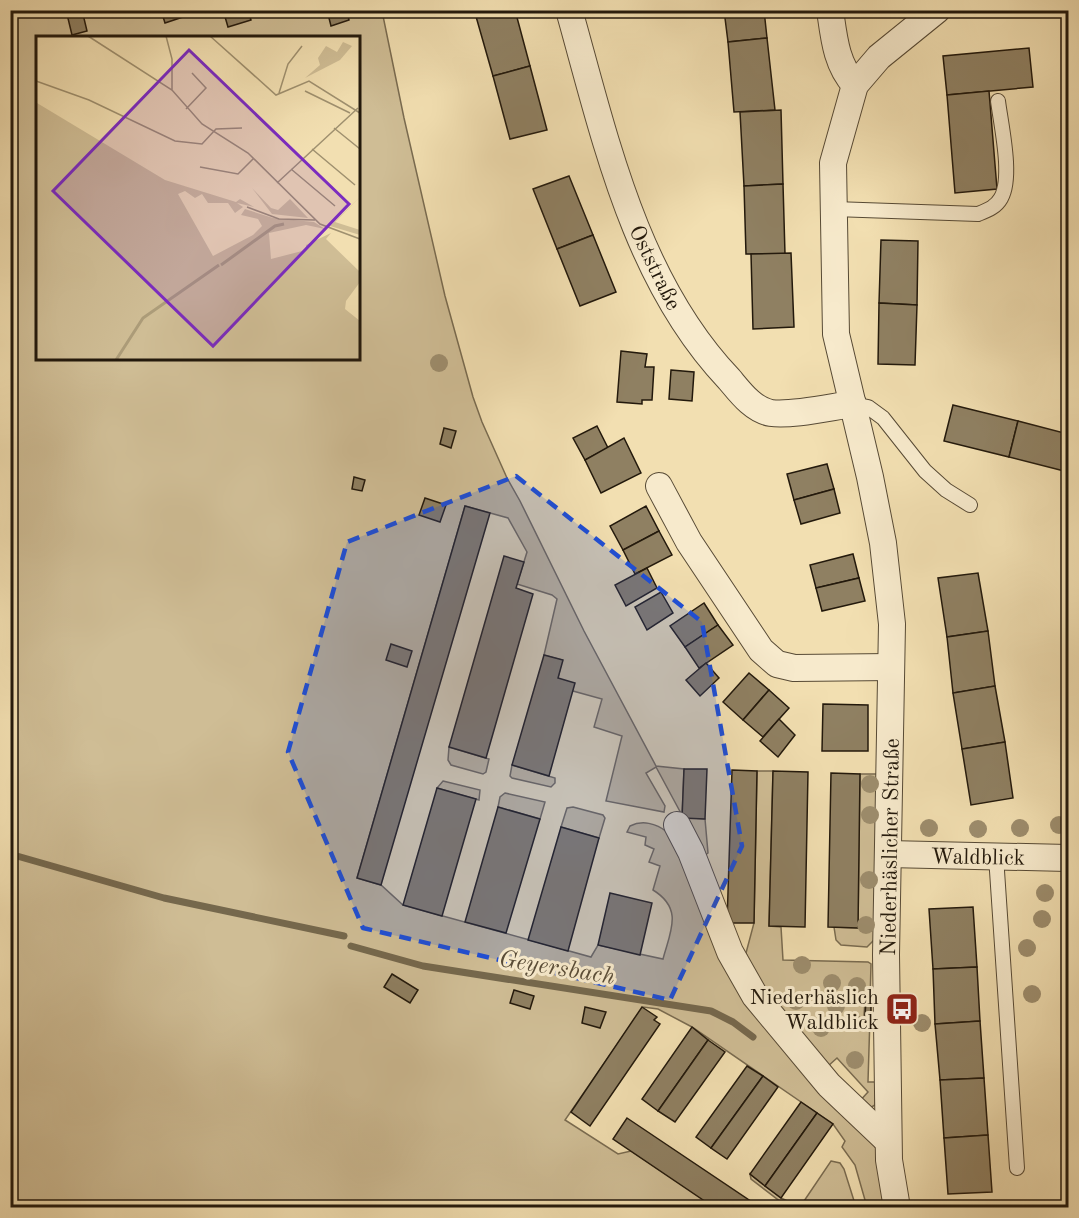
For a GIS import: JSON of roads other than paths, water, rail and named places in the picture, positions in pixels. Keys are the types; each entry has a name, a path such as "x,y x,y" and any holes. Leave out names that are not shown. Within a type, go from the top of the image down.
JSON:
{"street":[{"name":"Oststraße","path":"569,10 608,150 633,220 665,291 691,334 746,398 770,413 853,404"},
{"path":"830,10 835,46 845,74 855,86 879,57 937,10"},
{"name":"Niederhäslicher Straße","path":"855,86 833,163 836,334 870,477 888,574 892,624 886,955 888,1142 891,1178 897,1208"},
{"path":"658,486 689,542 761,650 777,664 800,668 891,667"},
{"path":"677,825 691,852 730,952 755,996 829,1085 888,1142"},
{"name":"Waldblick","path":"888,854 1068,858"}],"lane":[{"path":"834,209 978,214 991,209 1001,198 1006,175 998,101"},
{"path":"853,404 868,407 883,418 925,471 946,490 969,505"},
{"path":"996,856 1017,1168"}],"waterway":[{"name":"Geyersbach","path":"10,854 164,898 344,936"},
{"name":"Geyersbach","path":"351,946 423,966 711,1011 733,1022 753,1037"}],"place":[{"name":"Niederhäslich Waldblick","path":"902,1009"}]}
